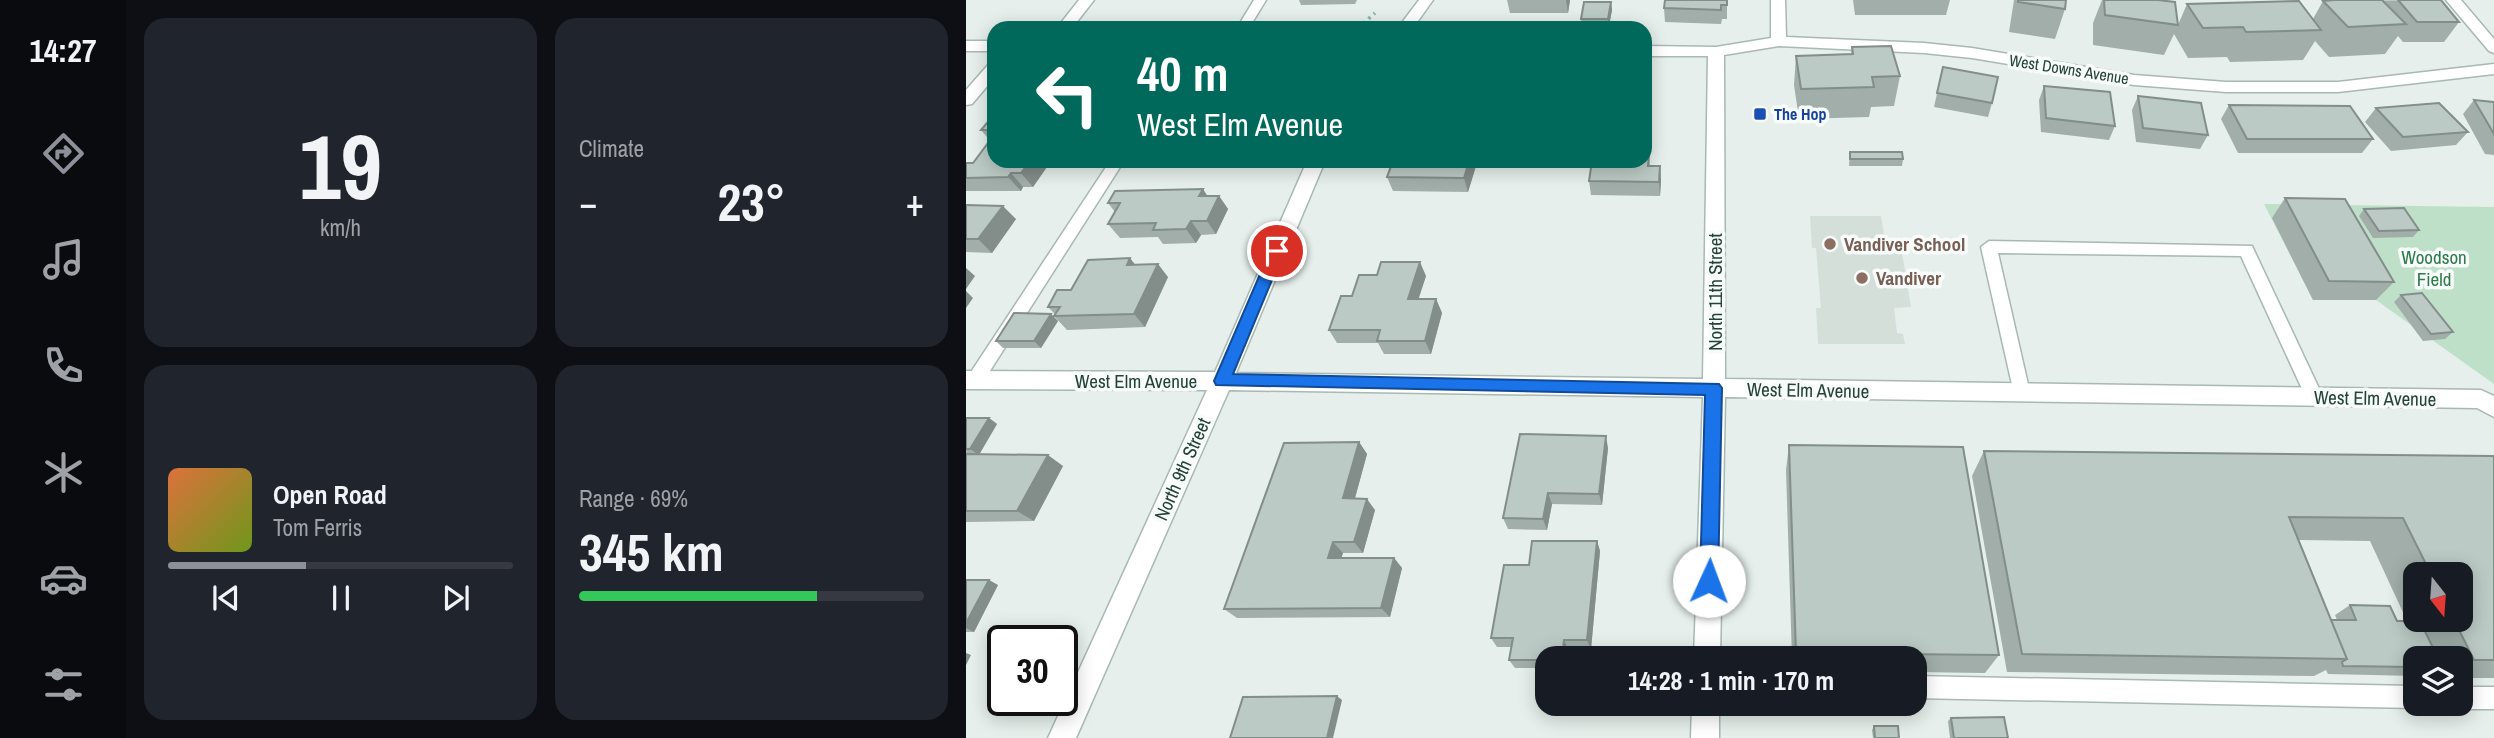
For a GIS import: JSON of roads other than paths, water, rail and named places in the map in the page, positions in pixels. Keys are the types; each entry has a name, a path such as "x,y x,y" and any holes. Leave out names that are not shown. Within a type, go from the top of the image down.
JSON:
{"street":[{"path":"1070,21 1087,0"},
{"path":"1410,21 1426,0"},
{"path":"1778,0 1779,41"},
{"path":"2453,0 2494,48"},
{"name":"West Downs Avenue","path":"1652,51 1716,51 1779,41 1960,52 2134,80 2227,86 2338,86 2494,69"},
{"path":"966,46 987,46"},
{"name":"North 11th Street","path":"1707,646 1714,388 1716,51"},
{"path":"966,100 987,76"},
{"name":"North 9th Street","path":"1062,738 1222,381 1313,168"},
{"name":"West Elm Avenue","path":"971,380 1222,381 2314,397 2488,404"},
{"path":"1705,738 1706,716"}],"lane":[{"path":"1247,21 1260,0"},
{"path":"971,380 1112,168"},
{"path":"2021,393 1989,247 2246,250 2314,397"},
{"path":"1927,687 2403,697"},
{"path":"2473,698 2494,698"}],"place":[{"name":"The Hop","path":"1760,114"},
{"name":"Vandiver School","path":"1830,244"},
{"name":"Vandiver","path":"1862,278"}],"park label":[{"name":"Woodson Field","path":"2434,268"}]}
